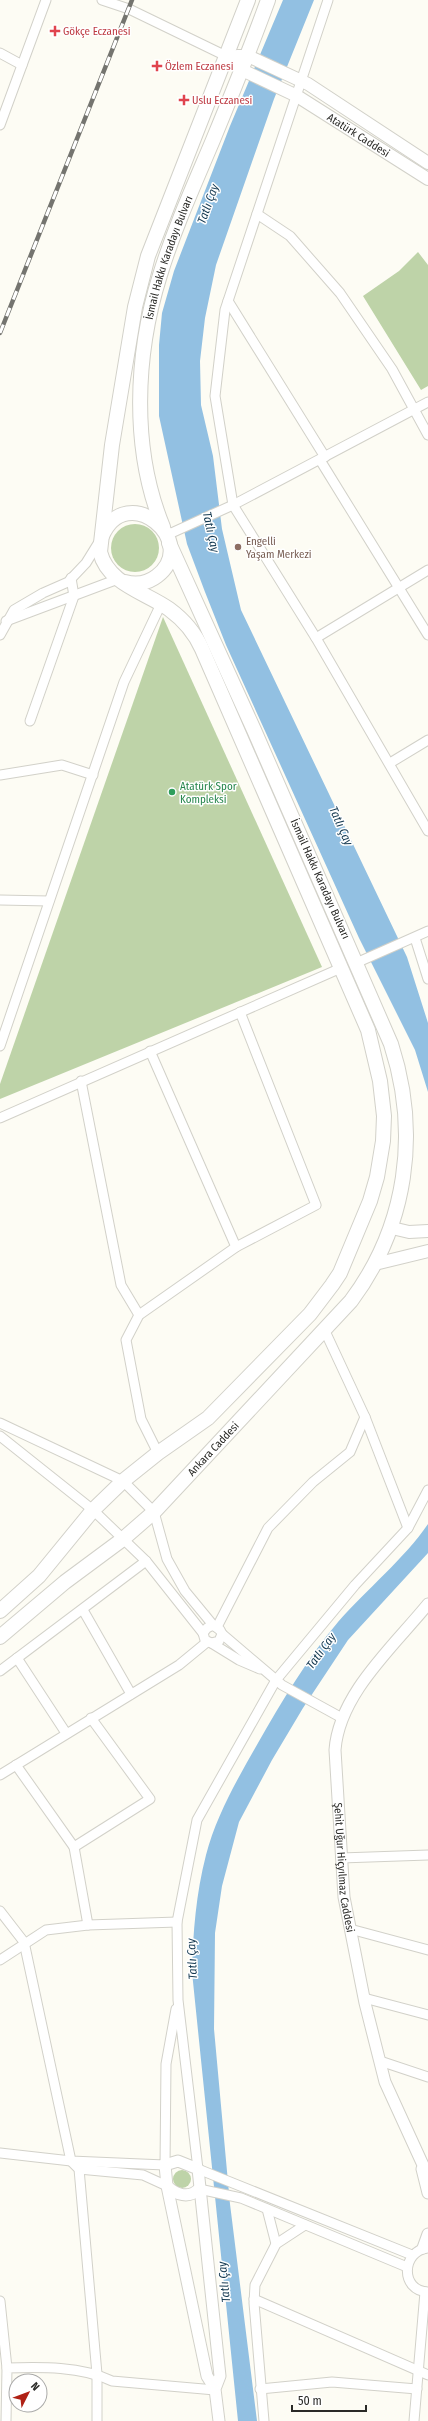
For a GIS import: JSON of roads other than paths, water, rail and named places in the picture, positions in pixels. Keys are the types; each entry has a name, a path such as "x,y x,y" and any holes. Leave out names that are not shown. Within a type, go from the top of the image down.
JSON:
{"highway":[{"path":"0,1611 39,1576 93,1510 124,1481 158,1453 208,1418 310,1314 340,1273 370,1201 383,1141 384,1106 377,1066 368,1030 198,640 189,627 161,604 118,579 106,569 102,561 99,542 112,445 135,307 146,262 248,0"},
{"name":"İsmail Hakkı Karadayı Bulvarı","path":"268,0 248,56 166,257 153,300 141,377 140,410 145,465 155,506 170,534 361,961 391,1044 403,1094 405,1155 398,1206 392,1228"},
{"path":"99,542 107,527 113,520 130,513 148,516 170,534 170,552 164,568 152,579 136,584 118,579"},
{"name":"Ankara Caddesi","path":"0,1637 65,1582 123,1539 154,1512 351,1301 375,1264 392,1228"}],"main road":[{"path":"226,56 248,56"},
{"name":"Atatürk Caddesi","path":"226,56 242,70 293,94 428,179"},
{"name":"Atatürk Caddesi","path":"248,56 299,80 428,163"},
{"path":"392,1228 409,1232 428,1232"},
{"path":"375,1264 428,1251"}],"street":[{"path":"0,125 46,0"},
{"path":"102,0 115,2 226,56"},
{"path":"328,0 293,94 257,214 225,310 215,396 233,505 316,638 390,763 428,831"},
{"path":"0,53 22,65"},
{"path":"257,214 290,236 340,293 392,369 428,435"},
{"path":"228,301 428,635"},
{"path":"170,534 233,505 428,402"},
{"path":"0,635 6,621 14,610 71,578 86,563 99,542"},
{"path":"316,638 428,570"},
{"path":"30,721 74,596 71,578"},
{"path":"6,621 118,579"},
{"path":"0,1046 124,682 161,604"},
{"path":"390,763 428,740"},
{"path":"0,775 62,765 93,775"},
{"path":"0,900 50,901"},
{"path":"361,961 402,944 428,931"},
{"path":"415,938 428,979"},
{"path":"0,1118 81,1081 341,968"},
{"path":"158,1453 141,1419 126,1340 139,1315 236,1247 316,1205 240,1012"},
{"path":"150,1051 236,1247"},
{"path":"81,1081 121,1285 139,1315"},
{"path":"324,1329 365,1417 408,1528"},
{"path":"0,1775 178,1665 208,1640 219,1641 217,1629 268,1528 313,1482 350,1452 365,1417"},
{"path":"0,1423 124,1481 154,1512 167,1559 185,1591 217,1629 279,1682 309,1701 342,1718"},
{"path":"0,1436 93,1510 146,1561 208,1640 239,1660 266,1672"},
{"path":"215,2389 220,2376 201,2171 178,2000 177,1922 197,1820 279,1682 354,1585 408,1528 428,1490"},
{"path":"0,1671 83,1610 146,1561"},
{"name":"Şehit Uğur Hiçyılmaz Caddesi","path":"418,2151 385,2082 364,1998 350,1929 341,1858 334,1750 336,1735 350,1701 368,1676 428,1604"},
{"path":"83,1610 131,1694"},
{"path":"208,1640 207,1628 217,1629"},
{"path":"17,1658 66,1733"},
{"path":"74,1847 150,1799 91,1718"},
{"path":"16,1765 74,1847 88,1925"},
{"path":"341,1858 428,1855"},
{"path":"0,1911 24,1942 71,2161 79,2170 97,2374 97,2421"},
{"path":"0,1960 24,1942 46,1930 88,1925 177,1922"},
{"path":"350,1929 428,1950"},
{"path":"364,1998 428,2015"},
{"path":"178,2000 166,2064 165,2165 167,2186 207,2376 215,2389 219,2421"},
{"path":"380,2061 428,2077"},
{"path":"418,2151 428,2176"},
{"path":"418,2151 428,2194"},
{"path":"0,2153 71,2161 165,2165 183,2162 201,2171 234,2183 412,2256"},
{"path":"79,2170 143,2175 167,2186 178,2194 192,2195 202,2189 234,2196 407,2268"},
{"path":"267,2209 276,2244"},
{"path":"264,2421 260,2389 254,2299 255,2285 260,2270 276,2244 305,2225"},
{"path":"414,2421 426,2292 412,2284 407,2268 412,2256 426,2248 428,2234"},
{"path":"254,2299 428,2375"},
{"path":"0,2301 7,2368 6,2421"},
{"path":"7,2368 39,2367 97,2374 112,2381 215,2389"},
{"path":"260,2389 332,2382 417,2389"}],"water":[{"name":"Tatlı Çay","path":"283,0 314,0 274,99 216,265 205,318 200,361 201,405 213,456 222,529 241,610 407,957 428,1023 428,1092 415,1050 359,938 226,645 187,544 159,416 159,345 162,313 174,271 230,126"},
{"name":"Tatlı Çay","path":"428,1524 428,1553 348,1640 303,1708 272,1760 239,1822 222,1886 215,1933 214,2029 230,2204 257,2421 238,2421 192,1972 196,1913 206,1855 210,1840 228,1798 258,1743 295,1681 338,1622 397,1562 419,1537"}],"railway":[{"path":"0,333 132,0"}],"place":[{"name":"Gökçe Eczanesi","path":"55,31"},
{"name":"Özlem Eczanesi","path":"157,66"},
{"name":"Uslu Eczanesi","path":"184,100"},
{"name":"Engelli Yaşam Merkezi","path":"238,547"},
{"name":"Atatürk Spor Kompleksi","path":"172,792"}]}
